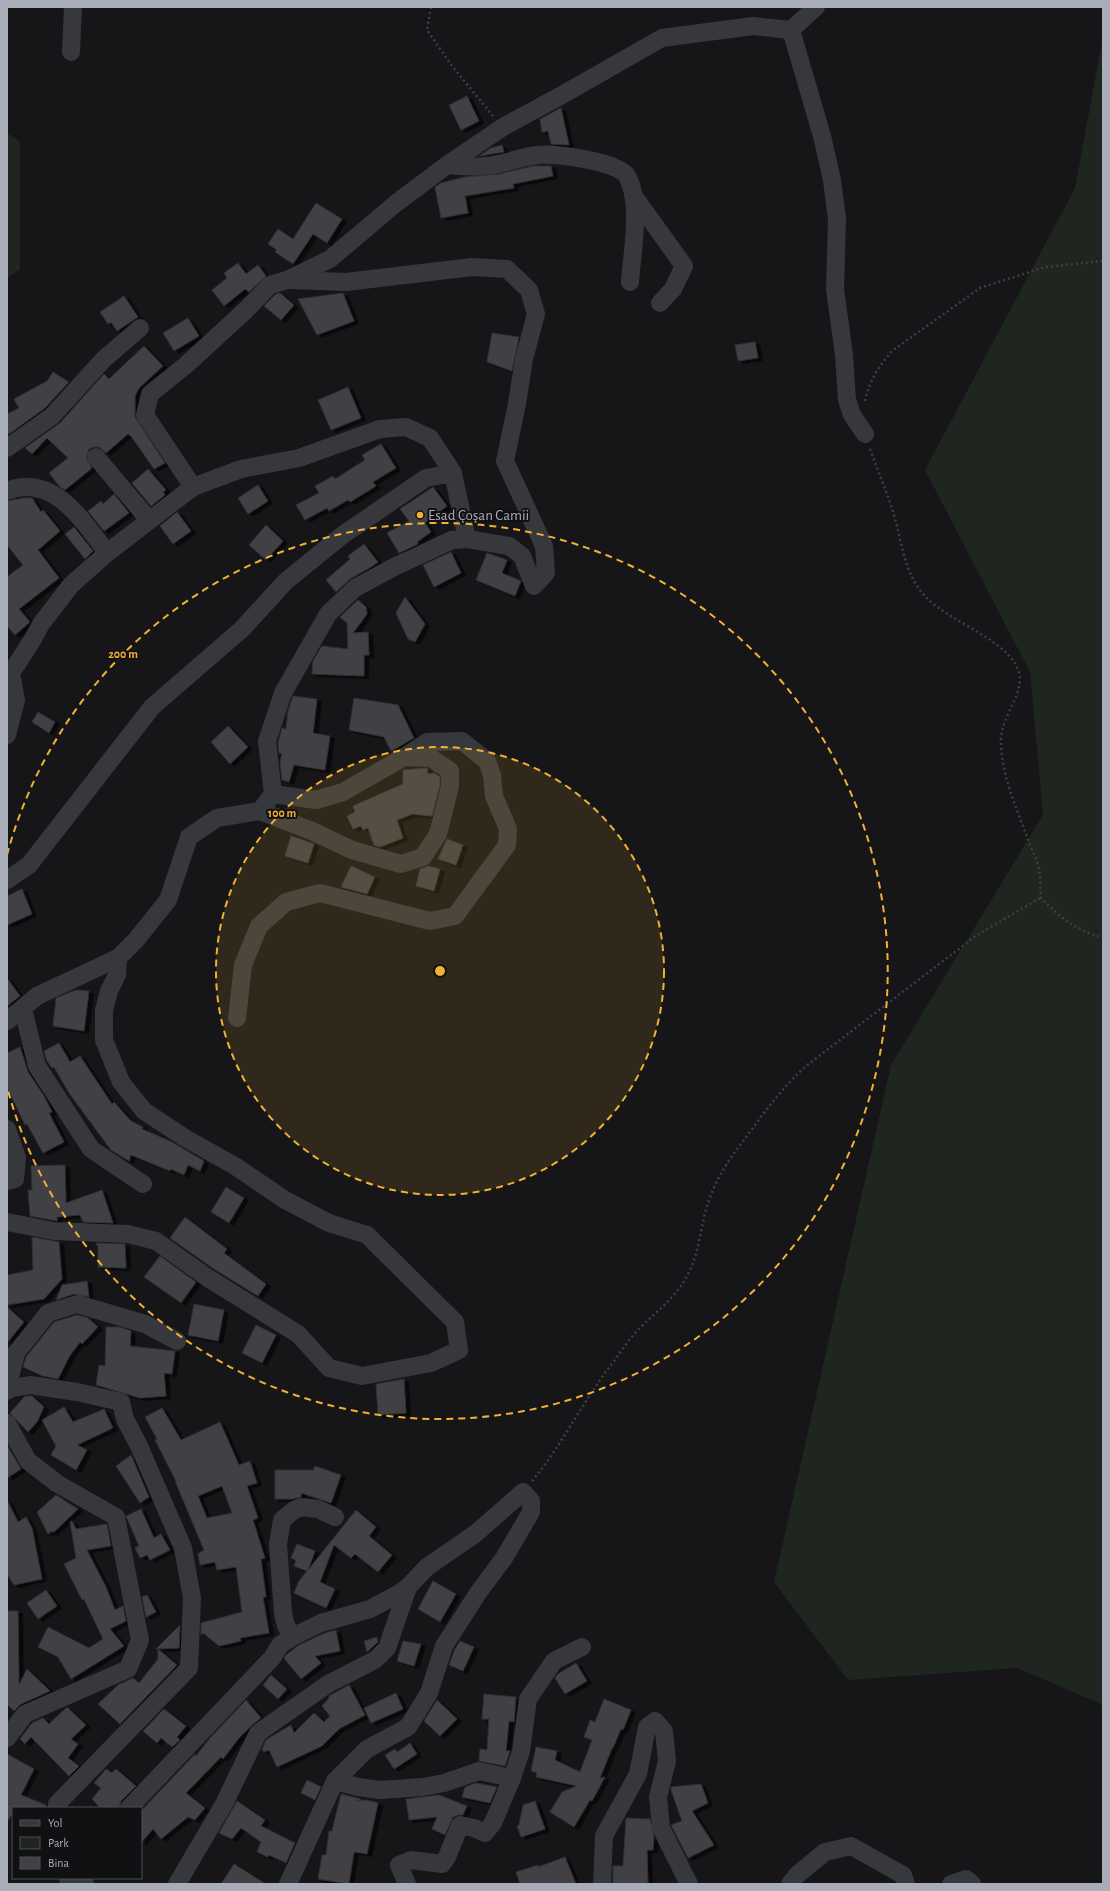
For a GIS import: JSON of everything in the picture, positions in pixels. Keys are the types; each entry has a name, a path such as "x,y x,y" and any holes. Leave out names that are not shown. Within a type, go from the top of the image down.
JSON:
{"street":[{"path":"71,52 73,7"},
{"path":"193,487 145,415 150,394 186,365 247,309 270,285 287,280 330,259 396,204 503,127 662,38 753,26 791,30 816,7"},
{"path":"791,30 822,136 832,180 837,219 835,289 844,355 847,400 852,415 865,434"},
{"path":"447,166 493,165 538,155 579,157 615,166 626,175 633,194 635,210 630,282"},
{"path":"633,194 684,266 673,289 660,303"},
{"path":"260,811 273,794 267,741 283,693 328,614 355,588 394,567 452,540 467,540 509,546 522,556 534,586 546,574 544,546 505,461 517,404 524,359 536,314 529,290 507,269 472,266 346,282 287,280"},
{"path":"7,448 52,416 104,359 140,328"},
{"path":"7,735 16,700 11,673 41,624 71,585 107,553 193,487 240,469 299,458 380,429 406,427 430,438 453,473 467,540"},
{"path":"96,458 149,520"},
{"path":"7,880 29,865 152,707 242,629 286,581 344,534 426,478 453,473"},
{"path":"7,491 29,487 51,492 76,511 107,553"},
{"path":"238,1018 243,965 259,926 286,902 320,894 430,921 455,916 507,844 508,830 494,796 492,775 487,760 462,741 427,742 343,792 316,800 273,794"},
{"path":"7,1021 37,996 118,958 136,940 168,900 189,837 217,818 260,811 312,831 352,850 394,862 402,864 423,857 438,834 450,786 450,771 431,758 404,757"},
{"path":"7,1222 54,1231 128,1234 156,1241 208,1278 298,1334 329,1368 362,1376 431,1363 459,1350 455,1322 367,1235 329,1223 285,1200 235,1166 185,1138 144,1110 121,1082 104,1040 104,1010 109,991 117,975 118,958"},
{"path":"23,1009 37,1066 91,1149 143,1184"},
{"path":"7,1129 17,1158 15,1179 7,1181"},
{"path":"56,1807 57,1804 189,1668 192,1598 183,1548 139,1446 125,1419 121,1402 77,1392 30,1385 7,1390 16,1354 48,1313 77,1304 145,1324 177,1341"},
{"path":"7,1423 28,1461 58,1484 116,1517 140,1640 128,1669 25,1714 7,1738"},
{"path":"130,1807 272,1658 280,1645 294,1636 321,1623 370,1609 408,1587 427,1567 475,1534 523,1492 531,1501 531,1512 504,1558 478,1593 444,1646 430,1693 408,1727 367,1749 335,1782 288,1884"},
{"path":"294,1636 286,1626 283,1613 278,1544 282,1520 294,1510 302,1507 318,1509 335,1517"},
{"path":"177,1884 224,1804 258,1733 328,1684 375,1660 387,1648 408,1587"},
{"path":"406,1884 398,1866 411,1860 442,1864 447,1857 460,1825 474,1828 485,1833 493,1823 512,1778 521,1751 528,1700 554,1661 582,1647"},
{"path":"602,1884 604,1836 638,1774 647,1727 655,1721 664,1732 667,1761 658,1797 661,1828 689,1884"},
{"path":"335,1782 358,1788 380,1790 423,1787 444,1783 479,1771 512,1778"},
{"path":"790,1884 798,1875 825,1852 851,1846 903,1875 906,1884"},
{"path":"951,1884 966,1879 972,1884"}],"path":[{"path":"431,7 427,30 473,93 503,127"},
{"path":"865,407 868,389 874,376 881,363 892,351 980,288 1045,268 1103,261"},
{"path":"865,434 893,514 905,560 917,586 936,606 996,644 1017,667 1020,680 1018,694 1010,705 1003,723 1000,744 1010,792 1038,864 1041,898 1068,923 1082,931 1103,938"},
{"path":"523,1492 550,1460 590,1394 636,1332 671,1299 679,1289 694,1262 710,1196 720,1175 754,1126 783,1088 806,1066 977,935 1041,898"}],"green space":[{"path":"1103,36 1103,1705 1017,1668 848,1680 774,1582 891,1065 1043,815 1030,672 925,470 1075,188"},
{"path":"7,133 20,142 20,269 7,278"}],"building":[{"path":"467,96 479,121 461,130 449,105"},
{"path":"561,108 569,145 551,144 548,131 542,132 540,119"},
{"path":"502,145 504,152 479,156 491,148"},
{"path":"533,166 551,166 553,176 513,184 514,188 465,196 468,213 441,218 435,187 441,183 465,177 499,174"},
{"path":"316,203 342,219 327,243 313,234 293,264 275,252 277,250 268,244 278,229 293,239"},
{"path":"238,263 246,274 258,265 266,276 249,292 245,289 224,306 212,290 227,278 224,273"},
{"path":"280,293 294,305 281,320 264,306 276,294"},
{"path":"343,293 354,321 317,335 298,299"},
{"path":"124,296 138,317 117,331 111,322 108,324 100,312"},
{"path":"188,318 199,336 174,351 163,333"},
{"path":"492,333 519,337 512,371 487,362"},
{"path":"755,342 758,358 738,361 735,345"},
{"path":"144,346 163,366 139,388 135,396 135,417 165,463 154,469 131,436 128,434 106,453 99,447 89,449 86,458 92,468 65,490 60,487 49,473 68,458 47,438 32,454 25,448 60,423 104,374 109,379"},
{"path":"53,372 69,382 45,408 9,434 7,431 7,414 19,408 14,399 47,381"},
{"path":"348,387 361,418 331,430 318,400"},
{"path":"381,444 396,468 373,482 376,486 350,502 348,500 329,511 327,508 305,520 296,505 319,493 315,486 333,476 335,479 365,460 362,455"},
{"path":"148,469 166,490 163,492 165,495 151,506 132,483"},
{"path":"258,485 268,501 248,514 238,498"},
{"name":"Esad Çoşan Camii","path":"433,487 447,506 425,523 431,532 417,542 418,544 399,553 387,533 409,521 400,509"},
{"path":"114,494 129,513 104,531 88,511 101,501 103,504"},
{"path":"32,498 41,512 43,510 60,531 38,550 59,578 19,609 30,622 15,635 7,626 7,577 23,565 7,545 7,501"},
{"path":"177,512 191,531 173,544 160,526"},
{"path":"266,525 283,541 266,560 249,545"},
{"path":"74,527 93,551 85,559 65,534"},
{"path":"364,544 378,562 350,579 336,592 326,580 350,559 348,556"},
{"path":"451,552 461,573 434,587 423,565"},
{"path":"487,553 507,560 502,573 521,581 515,596 476,580"},
{"path":"405,597 425,624 415,642 408,639 396,613"},
{"path":"358,600 366,607 367,614 353,633 368,632 369,655 364,655 364,676 312,674 313,661 322,646 348,649 347,623 340,617"},
{"path":"293,696 317,699 313,733 330,736 325,770 294,765 289,782 282,780 280,762 282,754 279,753 278,743 282,728 286,729 288,711"},
{"path":"354,698 398,705 414,738 391,751 384,737 349,730"},
{"path":"38,712 55,722 49,733 32,722"},
{"path":"228,726 248,747 230,764 211,742"},
{"path":"427,768 428,774 434,773 440,777 440,785 432,816 412,814 397,820 403,838 380,847 374,845 368,828 363,830 361,826 353,829 347,816 355,812 353,806 403,784 403,770"},
{"path":"291,836 314,844 308,863 285,856"},
{"path":"447,839 463,845 456,865 438,859"},
{"path":"351,866 375,877 367,894 341,887"},
{"path":"428,866 440,869 434,891 416,886 420,869"},
{"path":"22,889 32,914 7,925 7,896"},
{"path":"7,978 20,996 7,1006"},
{"path":"76,990 89,991 84,1031 53,1026 56,998"},
{"path":"59,1043 70,1062 80,1056 112,1104 114,1102 131,1121 143,1127 142,1129 172,1142 204,1161 200,1171 188,1165 184,1175 171,1169 170,1171 131,1155 129,1161 111,1150 69,1093 54,1067 52,1068 47,1061 44,1051"},
{"path":"20,1047 28,1072 44,1096 52,1112 49,1113 64,1142 43,1153 27,1124 25,1125 7,1087 7,1053"},
{"path":"65,1165 66,1203 102,1190 113,1223 83,1222 80,1215 57,1217 57,1221 30,1216 28,1190 32,1190 31,1166"},
{"path":"226,1187 244,1198 229,1223 211,1212"},
{"path":"185,1217 227,1249 224,1253 266,1284 258,1296 214,1269 170,1238"},
{"path":"32,1237 59,1242 62,1279 44,1299 7,1305 7,1275 33,1270"},
{"path":"96,1243 125,1244 126,1268 98,1267 98,1245 96,1245"},
{"path":"160,1256 196,1282 181,1303 144,1277"},
{"path":"87,1281 89,1297 74,1294 56,1300 62,1285"},
{"path":"194,1304 224,1310 218,1341 188,1335"},
{"path":"7,1307 24,1322 7,1343"},
{"path":"77,1315 88,1318 98,1327 82,1344 80,1342 69,1357 58,1379 43,1376 23,1367 26,1357 54,1322"},
{"path":"256,1325 276,1335 262,1363 242,1353"},
{"path":"106,1327 120,1327 131,1331 130,1346 175,1351 172,1374 164,1373 166,1396 140,1398 96,1385 99,1365 105,1366"},
{"path":"404,1379 406,1413 378,1415 376,1384"},
{"path":"25,1396 32,1396 44,1407 37,1422 28,1432 10,1413"},
{"path":"64,1407 73,1422 104,1409 113,1428 77,1445 87,1450 76,1470 51,1455 56,1446 42,1420"},
{"path":"162,1408 181,1440 220,1422 239,1465 250,1461 257,1483 247,1486 258,1518 253,1520 265,1558 261,1559 266,1597 263,1597 269,1633 240,1638 241,1641 219,1646 203,1633 201,1635 201,1623 242,1612 236,1567 217,1570 215,1562 200,1565 198,1554 204,1550 176,1481 155,1440 157,1439 145,1417","holes":["222,1486 232,1513 207,1518 198,1496"]},
{"path":"7,1445 21,1469 7,1478"},
{"path":"131,1455 149,1497 140,1503 116,1466"},
{"path":"315,1466 341,1475 331,1503 301,1493 301,1497 292,1499 275,1499 275,1470 313,1470"},
{"path":"56,1495 78,1509 53,1533 52,1531 48,1534 37,1512"},
{"path":"7,1500 18,1522 26,1517 32,1528 42,1579 14,1585 7,1574"},
{"path":"141,1509 154,1538 161,1534 170,1550 150,1560 147,1555 140,1558 135,1548 139,1546 126,1516"},
{"path":"356,1510 376,1527 369,1536 392,1555 378,1572 355,1554 351,1558 334,1545 320,1582 335,1589 326,1608 294,1593 299,1581 307,1571 294,1566 296,1560 291,1558 297,1544 315,1551 308,1570"},
{"path":"72,1521 76,1529 107,1524 111,1546 87,1550 106,1587 115,1610 123,1606 126,1621 110,1629 124,1646 71,1679 58,1657 38,1647 48,1627 89,1648 103,1639 84,1599 82,1600 64,1564 76,1558 70,1522"},
{"path":"433,1581 456,1594 440,1622 418,1609"},
{"path":"46,1590 57,1606 38,1619 27,1603"},
{"path":"147,1595 156,1612 146,1617 142,1597"},
{"path":"7,1611 18,1611 19,1685 27,1669 50,1691 21,1704 14,1711 7,1704"},
{"path":"180,1625 179,1648 156,1649"},
{"path":"336,1630 340,1651 315,1656 321,1663 301,1679 284,1658 286,1655 299,1645 325,1633"},
{"path":"377,1637 378,1642 367,1652 364,1641"},
{"path":"403,1641 421,1644 414,1666 397,1661"},
{"path":"460,1641 474,1647 463,1671 449,1665 454,1651"},
{"path":"158,1649 177,1665 120,1724 98,1704 118,1685 133,1678 139,1683 158,1659"},
{"path":"576,1663 587,1681 565,1694 555,1678 558,1674"},
{"path":"271,1675 287,1689 278,1699 263,1685"},
{"path":"349,1685 365,1715 339,1729 322,1746 277,1767 269,1750 264,1752 262,1749 266,1740 291,1725 294,1733 314,1713 324,1722 330,1716 322,1706 329,1696"},
{"path":"396,1693 403,1709 371,1723 364,1708"},
{"path":"484,1694 516,1697 514,1722 509,1721 506,1751 510,1751 505,1766 479,1761 480,1749 487,1750 489,1719 482,1719"},
{"path":"604,1699 631,1710 623,1730 621,1729 612,1748 600,1778 605,1777 592,1801 590,1800 574,1827 550,1812 562,1792 577,1786 536,1777 537,1773 531,1771 536,1747 557,1751 555,1760 580,1772 592,1740 584,1737 590,1720 595,1722"},
{"path":"246,1700 261,1718 239,1738 223,1759 221,1757 186,1793 205,1808 195,1820 188,1817 161,1839 153,1829 142,1842 142,1810 195,1754 196,1756 210,1738"},
{"path":"437,1700 457,1719 440,1736 424,1721"},
{"path":"67,1707 86,1725 71,1739 78,1744 68,1758 79,1766 69,1776 31,1737 25,1744 20,1739 32,1723 43,1718 49,1724"},
{"path":"164,1709 186,1726 177,1737 180,1740 172,1747 161,1738 157,1743 143,1731"},
{"path":"410,1743 417,1754 394,1769 385,1755 395,1749 397,1752"},
{"path":"7,1754 34,1769 21,1795 46,1805 46,1807 12,1807 12,1814 7,1822"},
{"path":"106,1769 112,1773 116,1769 136,1786 121,1801 119,1807 99,1807 92,1799 101,1788 94,1783"},
{"path":"307,1780 321,1787 315,1800 301,1793"},
{"path":"476,1783 497,1787 490,1803 462,1797 465,1787"},
{"path":"701,1784 708,1803 692,1811 714,1845 688,1858 671,1825 682,1821 671,1787"},
{"path":"341,1794 361,1799 357,1801 366,1800 378,1803 367,1854 354,1852 349,1884 318,1879 322,1855 326,1855 329,1831 332,1831"},
{"path":"439,1795 467,1806 463,1815 453,1817 445,1835 432,1829 437,1817 409,1820 406,1799"},
{"path":"237,1801 265,1820 261,1826 295,1843 286,1863 269,1855 268,1857 257,1852 261,1842 241,1828 232,1839 219,1833"},
{"path":"535,1801 545,1829 521,1837 517,1826 519,1825 523,1805"},
{"path":"626,1818 650,1819 654,1837 653,1850 647,1850 648,1884 613,1884 613,1866 623,1866"},
{"path":"565,1857 576,1884 520,1884 516,1872 538,1865 538,1867"},
{"path":"234,1864 266,1884 221,1884"}],"place":[{"name":"Esad Çoşan Camii","path":"420,515"}]}
